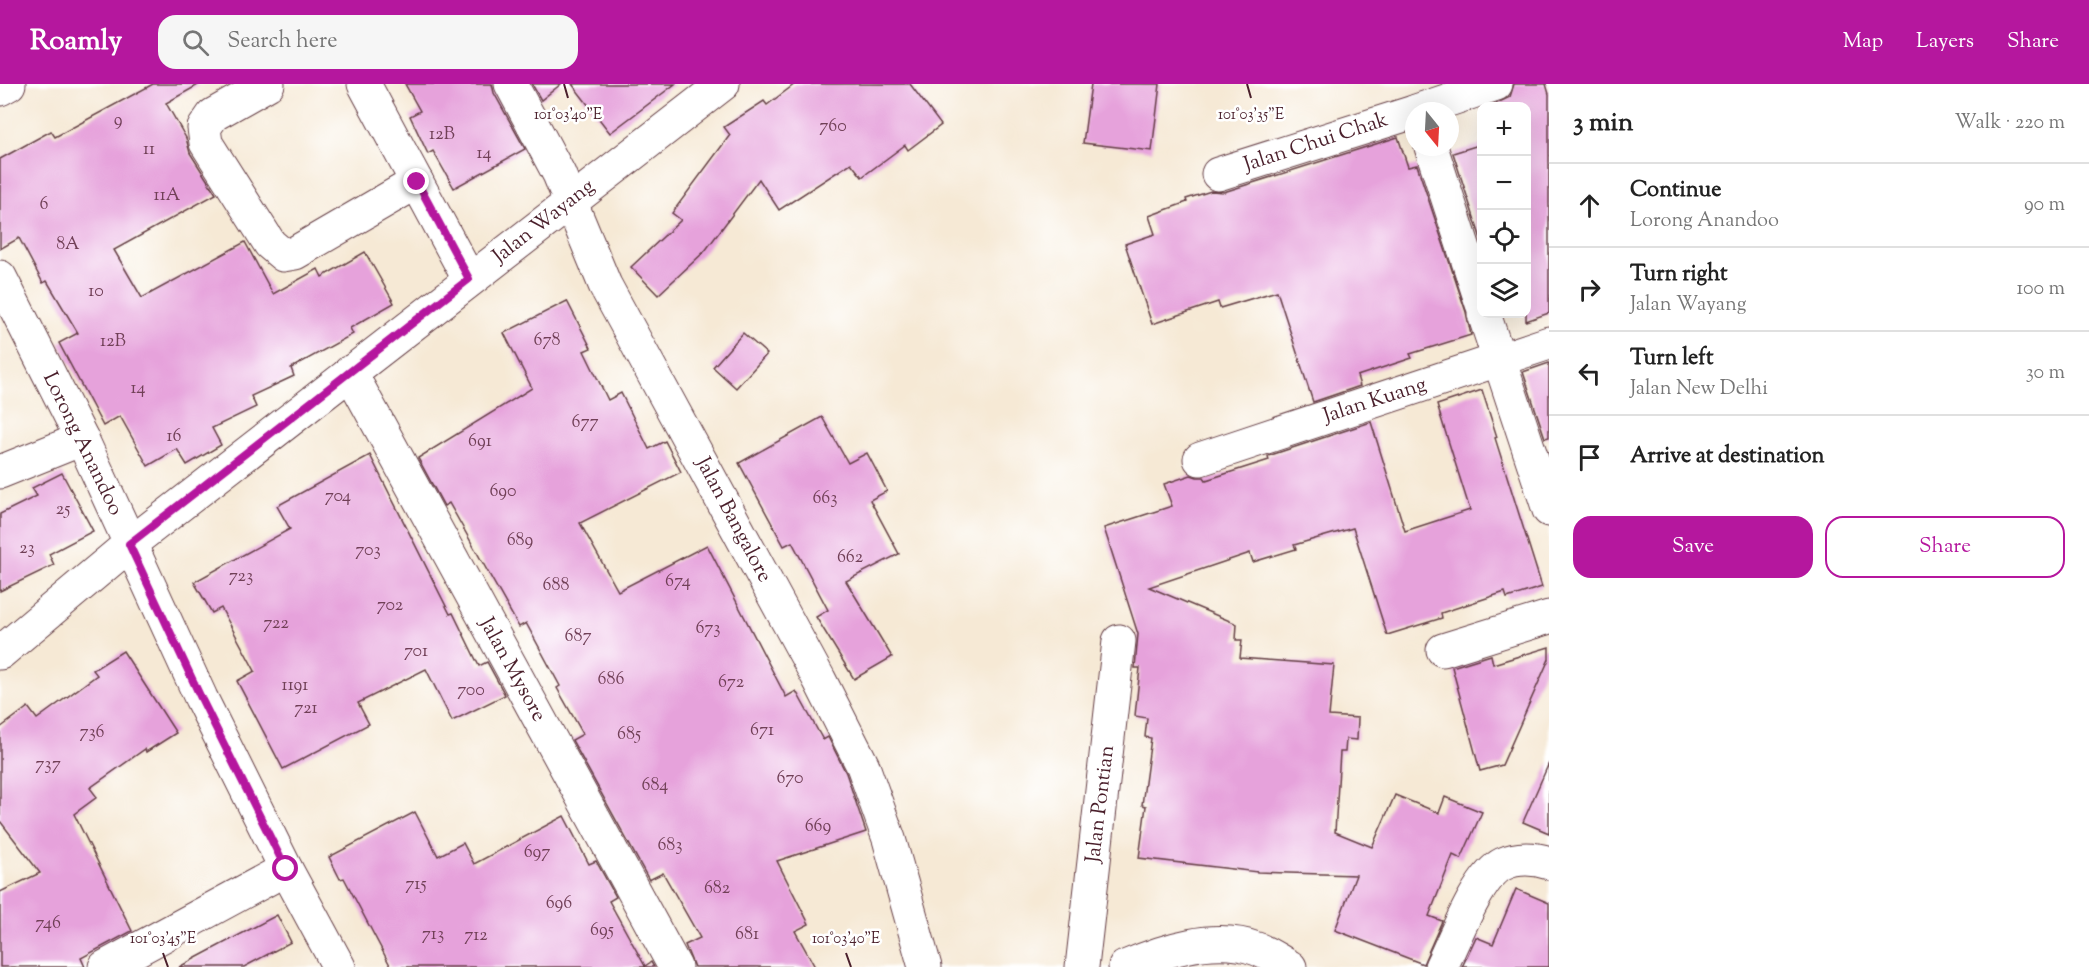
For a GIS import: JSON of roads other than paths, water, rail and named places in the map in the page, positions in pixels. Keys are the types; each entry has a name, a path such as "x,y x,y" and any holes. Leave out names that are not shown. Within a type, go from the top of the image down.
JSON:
{"street":[{"path":"0,89 9,84"},
{"path":"268,84 213,115 204,128 206,143 270,244 282,255 295,253 417,182"},
{"path":"364,84 469,279"},
{"name":"Jalan Bangalore","path":"511,84 559,174 605,285 819,679 863,765 889,839 925,967"},
{"name":"Jalan Wayang","path":"0,653 129,544 723,84"},
{"name":"Jalan Chui Chak","path":"1427,102 1496,84"},
{"name":"Jalan Chui Chak","path":"1218,174 1405,109"},
{"path":"1434,156 1477,289"},
{"name":"Lorong Anandoo","path":"0,277 82,439 201,698 286,869 339,967"},
{"path":"1485,318 1549,510"},
{"name":"Jalan Kuang","path":"1200,459 1549,343"},
{"name":"Jalan Mysore","path":"350,372 675,967"},
{"path":"0,472 82,439"},
{"path":"1443,650 1549,617"},
{"name":"Jalan Pontian","path":"1082,967 1119,640"},
{"path":"1441,967 1481,885 1503,864 1534,858 1549,863"},
{"path":"105,967 286,869"},
{"path":"1125,967 1153,955 1198,945 1229,943 1257,949 1290,967"}]}
